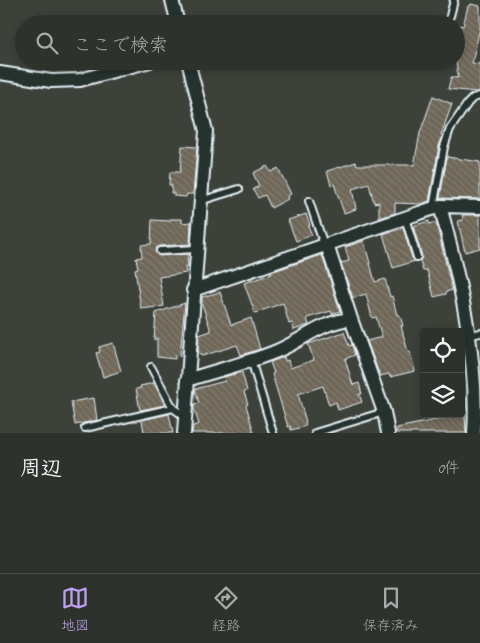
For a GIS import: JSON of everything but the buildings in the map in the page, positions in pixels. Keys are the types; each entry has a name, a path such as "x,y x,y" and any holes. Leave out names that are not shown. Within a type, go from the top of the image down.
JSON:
{"street":[{"path":"172,0 176,15"},
{"path":"0,73 50,81 80,80 117,70"},
{"path":"184,433 206,131 190,70"},
{"path":"436,207 453,254 474,335 478,417 474,433"},
{"path":"193,290 436,207 480,207"},
{"path":"326,245 384,412 388,433"},
{"path":"187,380 278,351 312,331 341,320 351,319"}],"lane":[{"path":"450,15 454,0"},
{"path":"436,207 444,147 450,129 468,103 473,98 480,96"},
{"path":"200,201 238,189"},
{"path":"309,201 326,245"},
{"path":"405,218 417,257"},
{"path":"160,251 196,249"},
{"path":"250,360 273,433"},
{"path":"151,367 173,408 185,417"},
{"path":"85,428 173,408"},
{"path":"316,433 384,412"}]}
